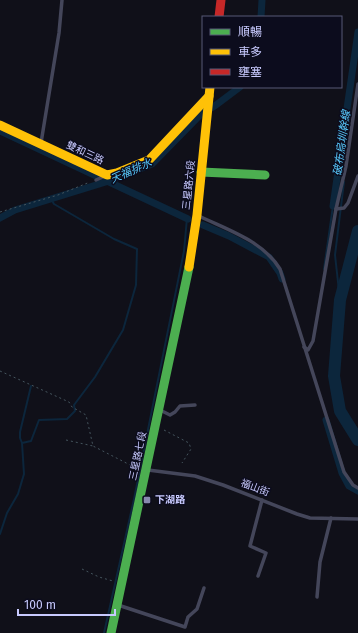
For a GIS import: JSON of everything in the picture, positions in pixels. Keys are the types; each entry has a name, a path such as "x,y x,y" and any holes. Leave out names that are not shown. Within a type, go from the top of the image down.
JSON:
{"main road":[{"path":"219,16 221,0"},
{"name":"雙和三路","path":"0,125 104,176 117,173 149,160 210,92"},
{"name":"三星路六段","path":"186,284 196,220 210,92"},
{"path":"201,172 265,175"},
{"name":"三星路七段","path":"111,633 186,284"}],"lane":[{"path":"41,144 59,33 62,0"},
{"path":"304,346 305,349 308,350 313,341 336,209 346,166 358,84"},
{"path":"96,180 104,176"},
{"path":"336,209 344,208 348,203 358,176"},
{"path":"196,220 257,244 274,259 284,280 344,472 353,485 358,488"},
{"path":"159,410 170,415 180,406 195,405"},
{"name":"福山街","path":"146,471 196,476 223,484 310,518 358,519"},
{"path":"258,576 266,553 250,546 262,500"},
{"path":"316,597 320,562 331,518"},
{"path":"117,604 184,628 188,617 197,609 204,588"}],"path":[{"path":"0,212 58,195 96,180"},
{"path":"0,371 69,402 72,407 86,415 93,446"},
{"path":"156,426 189,443 191,449 182,463"},
{"path":"66,440 93,446 146,471"},
{"path":"82,569 99,577 121,583"}],"waterway":[{"name":"天福排水","path":"261,16 262,0"},
{"name":"破布烏圳幹線","path":"333,206 358,32"},
{"name":"天福排水","path":"0,218 15,210 109,181 152,164 200,115 239,88"},
{"path":"0,131 188,219"},
{"name":"破布烏圳幹線","path":"340,300 335,255 344,182"},
{"path":"0,534 7,513 18,494 24,474 22,443 31,441 39,420 67,419 75,411 74,405 95,377 123,330 136,285 137,249 114,239 54,204 51,199"},
{"path":"324,269 333,206"},
{"path":"104,633 134,499 184,251 187,218"},
{"path":"203,225 229,236 269,257 280,273 282,279"},
{"path":"358,231 340,300 334,376 340,411 358,440"},
{"path":"22,443 20,432 31,386"},
{"path":"326,420 342,473 349,486 358,491"}],"traffic: fast":[{"path":"201,172 265,175"},
{"path":"111,633 189,267"}],"traffic: slow":[{"path":"189,267 197,215 210,88"},
{"path":"0,125 107,175 117,173 149,160 209,96"}],"traffic: jam":[{"path":"219,16 221,0"}],"place":[{"name":"下湖路","path":"147,500"}]}
